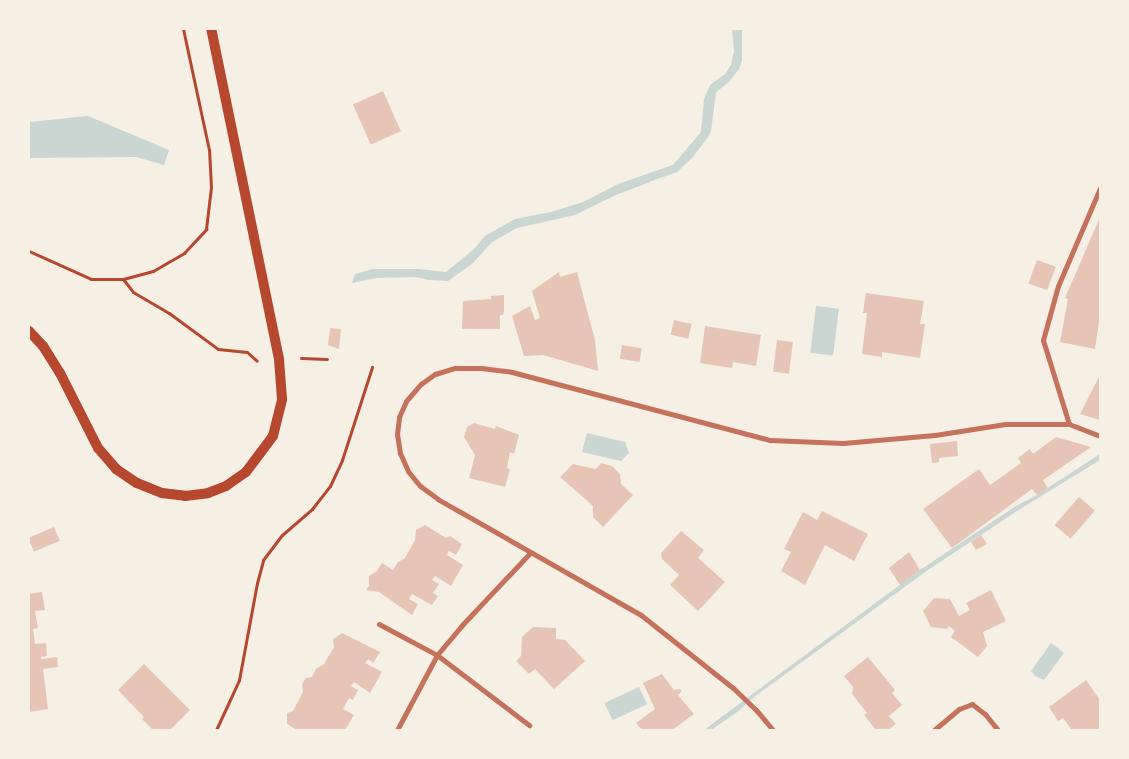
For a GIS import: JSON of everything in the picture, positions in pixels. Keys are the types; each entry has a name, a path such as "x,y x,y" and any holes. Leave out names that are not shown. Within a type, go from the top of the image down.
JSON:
{"main road":[{"path":"29,331 43,346 60,372 98,448 116,469 137,483 162,493 185,496 208,494 226,486 246,472 273,436 282,399 279,359 211,29"}],"street":[{"path":"1069,424 1044,340 1058,286 1100,188"},
{"path":"772,730 756,710 733,688 641,614 530,553 438,499 420,486 408,471 400,454 397,434 400,417 406,401 421,384 435,374 455,368 481,368 512,372 770,440 843,443 934,435 1006,424 1069,424 1100,436"},
{"path":"397,730 437,655 463,624 530,553"},
{"path":"379,624 437,655 529,725"},
{"path":"934,730 960,710 972,704 985,714 998,730"}],"path":[{"path":"29,251 90,279 123,279 153,271 184,253 206,229 211,186 209,150 183,29"},
{"path":"123,279 133,292 169,313 218,349 247,352 257,361"},
{"path":"301,358 327,359"},
{"path":"216,730 239,680 263,560 282,535 312,509 330,486 342,460 372,367"}],"shaded area":[{"path":"732,29 742,29 742,61 739,69 728,83 716,92 711,131 708,137 693,157 677,172 663,176 664,172 650,176 650,182 616,195 575,215 517,228 492,242 473,263 448,281 415,277 376,278 352,283 355,274 373,269 418,269 446,272 474,249 485,236 515,219 551,212 583,202 618,184 673,165 701,132 704,99 710,85 725,74 731,65 734,51"},
{"path":"88,116 169,150 164,165 136,157 29,158 29,122"},
{"path":"816,306 839,309 833,355 810,353"},
{"path":"587,433 625,442 629,453 621,461 582,452"},
{"path":"1100,454 1100,460 1017,511 925,572 754,697 736,713 711,730 704,730 920,570 1016,506 1037,495"},
{"path":"1051,643 1064,653 1044,680 1035,676 1031,671"},
{"path":"639,687 647,704 613,720 605,703"}],"building":[{"path":"383,91 401,131 371,145 353,104"},
{"path":"1100,217 1100,315 1095,349 1060,342 1068,299 1065,298"},
{"path":"1037,260 1056,267 1047,290 1028,283"},
{"path":"559,272 560,277 577,272 595,340 598,371 543,355 524,356 512,316 530,306 535,320 540,318 532,291"},
{"path":"866,293 924,301 920,324 925,324 920,358 882,352 882,357 862,354 867,313 863,313"},
{"path":"504,295 504,312 503,315 500,315 500,329 462,329 463,301 491,299 491,296"},
{"path":"674,320 692,324 688,339 671,335"},
{"path":"705,326 761,335 756,366 733,362 732,368 700,363"},
{"path":"330,328 341,329 339,349 328,345"},
{"path":"777,340 793,342 789,374 773,372"},
{"path":"622,345 642,348 640,362 620,359"},
{"path":"1100,375 1100,420 1080,414"},
{"path":"474,423 495,429 496,426 519,435 514,454 510,452 507,468 510,469 505,487 469,478 475,455 464,437 467,427"},
{"path":"1056,437 1091,447 1043,480 1048,488 1037,495 1032,489 952,548 923,509 979,469 990,485 1021,463 1018,458 1030,449 1033,454"},
{"path":"957,441 958,456 939,458 939,462 932,463 930,444"},
{"path":"601,463 612,466 620,474 621,484 633,495 603,527 593,517 593,506 560,477 573,464 596,469"},
{"path":"1079,497 1095,511 1071,539 1055,525"},
{"path":"822,511 868,534 854,561 825,545 805,585 781,571 791,552 784,549 803,512 817,520"},
{"path":"425,525 446,538 450,536 462,544 456,555 449,551 447,555 463,565 451,586 435,576 432,580 439,584 433,593 438,596 432,605 412,594 409,599 418,604 412,615 379,592 366,590 369,586 369,576 377,571 382,563 393,570 398,562 405,558 415,540 416,530"},
{"path":"54,527 60,541 34,552 29,538"},
{"path":"681,531 704,550 698,558 725,582 698,611 670,585 679,575 662,559 661,553"},
{"path":"981,535 987,544 976,550 971,542"},
{"path":"909,552 920,570 900,585 889,568"},
{"path":"991,590 1006,621 983,632 987,646 978,657 951,637 955,631 949,626 947,629 931,627 923,611 934,598 950,599 959,616 970,610 966,603"},
{"path":"42,592 45,610 35,611 38,628 33,629 35,644 46,643 47,656 41,657 41,659 57,657 58,667 43,669 48,709 29,712 29,594"},
{"path":"533,627 556,628 556,639 565,640 585,661 554,689 535,669 529,674 516,661 521,656 522,637"},
{"path":"342,633 380,652 373,663 368,659 365,663 382,672 370,693 354,682 351,686 358,690 353,700 349,698 343,709 354,715 345,730 297,730 287,724 287,713 293,711 303,692 302,684 306,678 312,677 316,669 324,664 334,647 333,639"},
{"path":"868,657 895,690 892,693 902,705 889,716 896,724 888,730 876,730 864,715 867,713 852,694 853,687 844,676"},
{"path":"144,664 190,710 170,730 153,730 142,719 144,717 118,690"},
{"path":"662,674 674,690 680,689 682,691 678,695 694,714 672,730 642,730 636,723 655,709 643,683"},
{"path":"1086,680 1100,700 1100,730 1072,730 1063,718 1058,721 1049,707"}],"waterway":[{"path":"642,180 671,170"}]}
